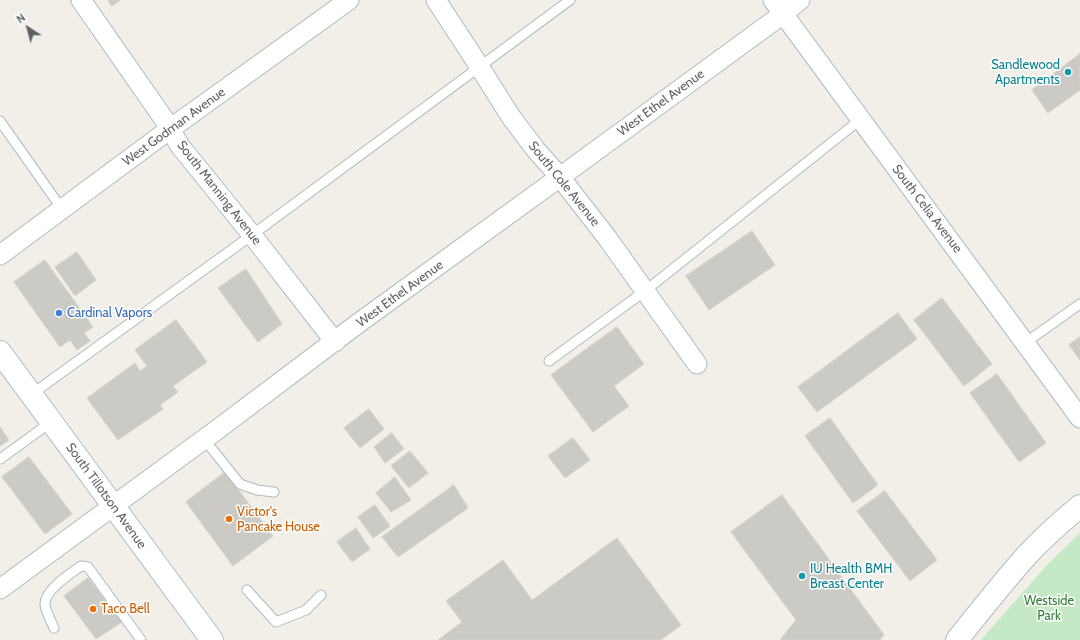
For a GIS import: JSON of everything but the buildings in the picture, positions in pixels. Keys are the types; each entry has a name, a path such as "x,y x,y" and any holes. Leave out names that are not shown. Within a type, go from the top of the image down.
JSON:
{"main road":[{"name":"South Tillotson Avenue","path":"0,352 212,640"},
{"path":"957,640 1000,586 1029,553 1051,531 1080,506"}],"street":[{"name":"South Manning Avenue","path":"81,0 166,122 180,146 252,235 335,342"},
{"name":"West Godman Avenue","path":"0,255 170,129 349,0"},
{"name":"South Cole Avenue","path":"436,0 511,117 608,239 698,364"},
{"name":"West Ethel Avenue","path":"0,589 360,322 560,178 778,7 800,0"},
{"name":"South Celia Avenue","path":"778,7 1080,418"}],"lane":[{"path":"32,394 252,235 570,0"},
{"path":"549,362 645,291 861,119"},
{"path":"0,121 62,209"},
{"path":"1025,342 1080,304"},
{"path":"0,459 51,422"},
{"path":"204,439 240,484 257,490 274,492"},
{"path":"54,628 45,604 49,591 81,566 88,567 141,640"},
{"path":"247,590 276,622 306,610 320,594"}],"green space":[{"name":"Westside Park","path":"1080,533 1080,640 981,640 1046,566"}],"place":[{"name":"Sandlewood Apartments","path":"1068,72"},
{"name":"Cardinal Vapors","path":"59,313"},
{"name":"Victor's Pancake House","path":"229,519"},
{"name":"IU Health BMH Breast Center","path":"802,576"},
{"name":"Taco Bell","path":"93,609"}]}
